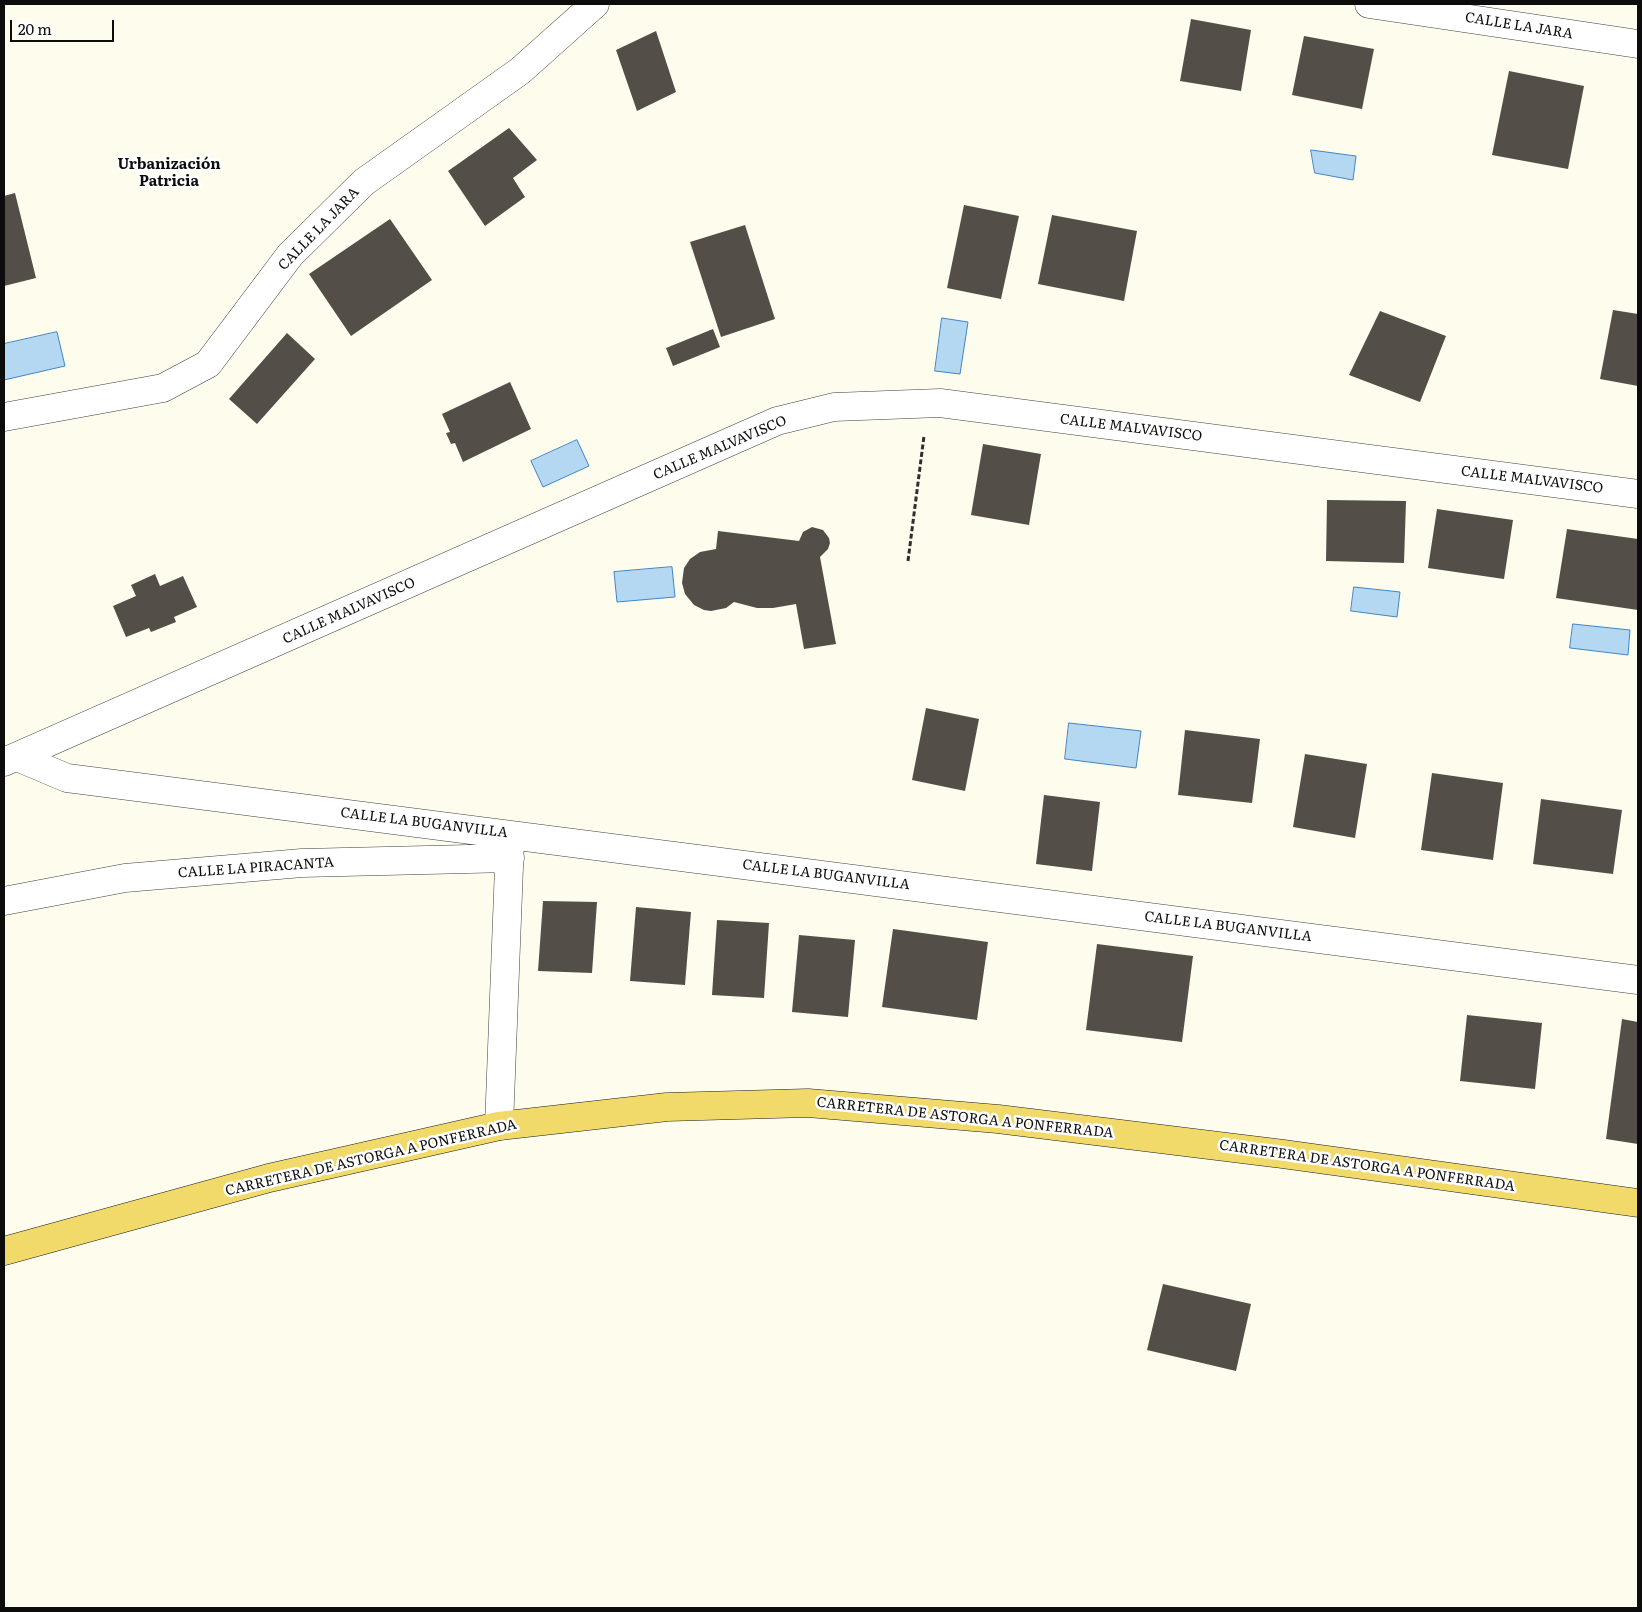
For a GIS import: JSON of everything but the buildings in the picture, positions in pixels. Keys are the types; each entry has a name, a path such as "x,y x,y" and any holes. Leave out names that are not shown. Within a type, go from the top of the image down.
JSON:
{"main road":[{"name":"CARRETERA DE ASTORGA A PONFERRADA","path":"4,1251 270,1178 499,1126 667,1107 808,1103 1008,1120 1283,1154 1638,1203"}],"street":[{"name":"CALLE LA JARA","path":"4,417 163,388 208,364 290,255 364,182 520,71 595,4"},
{"name":"CALLE LA JARA","path":"1369,4 1638,44"},
{"name":"CALLE MALVAVISCO","path":"10,760 777,421 834,407 928,403 960,406 1638,494"},
{"name":"CALLE LA BUGANVILLA","path":"10,760 67,778 510,846 1638,980"},
{"name":"CALLE LA PIRACANTA","path":"4,901 125,878 510,846"},
{"path":"499,1126 510,846"}],"path":[{"path":"908,561 928,403"}],"water":[{"path":"1311,150 1356,156 1353,180 1315,173"},
{"path":"942,318 968,322 960,374 935,371"},
{"path":"57,332 65,366 4,380 4,344"},
{"path":"577,440 589,466 543,487 531,461"},
{"path":"672,567 675,597 617,602 614,572"},
{"path":"1354,587 1400,592 1397,617 1351,611"},
{"path":"1573,624 1630,630 1628,655 1570,648"},
{"path":"1069,723 1141,731 1136,768 1065,759"}],"district":[{"name":"Urbanización Patricia","path":"169,174"}]}
